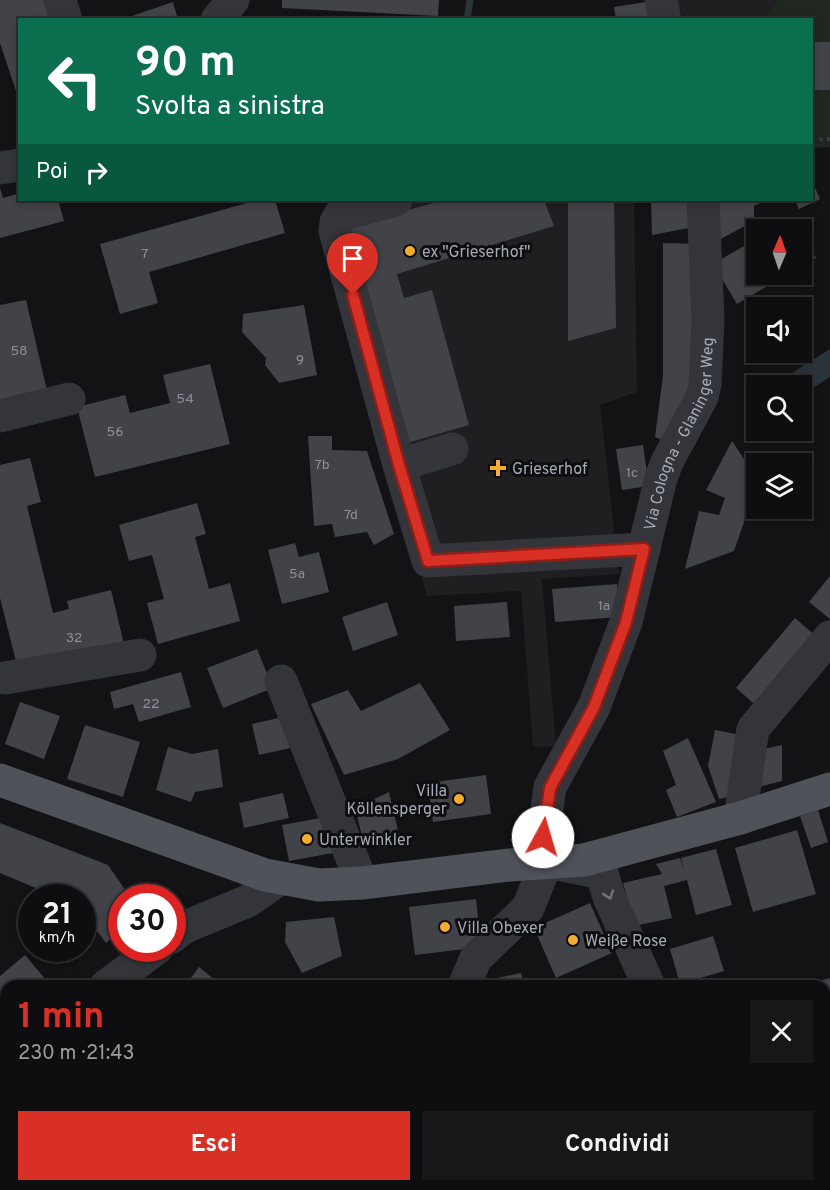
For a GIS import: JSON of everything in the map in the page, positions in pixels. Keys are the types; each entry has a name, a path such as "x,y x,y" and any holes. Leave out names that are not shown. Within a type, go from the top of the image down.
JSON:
{"main road":[{"path":"0,780 225,862 281,878 319,885 362,883 547,861 584,860 740,818 830,789"}],"street":[{"path":"60,0 65,18"},
{"path":"219,18 233,0"},
{"path":"661,0 665,18"},
{"path":"0,168 18,165"},
{"path":"392,201 340,215 335,231 399,465 428,561 644,549"},
{"name":"Via Cologna - Glaninger Weg","path":"547,861 543,837 550,788 594,707 626,622 667,462 702,397 705,384 708,320 703,201"},
{"path":"0,416 69,399"},
{"path":"399,465 452,449"},
{"path":"740,818 753,729 830,637"},
{"path":"2,675 140,655"},
{"path":"281,681 362,883"},
{"path":"467,980 476,958 528,909 547,861 602,873 609,897 646,980"},
{"path":"186,927 248,901 281,878"},
{"path":"114,980 138,962"}],"path":[{"path":"813,140 830,139"}],"shaded area":[{"path":"677,0 778,0 764,18 683,18"},
{"path":"778,0 830,0 830,147 813,148 813,18 764,18"},
{"name":"Grieserhof","path":"352,201 634,201 637,392 600,405 619,574 542,579 556,746 533,747 521,591 427,596 336,287"},
{"path":"830,349 830,377 812,389 812,375 793,375 792,373 808,363 812,363 812,360"}],"building":[{"path":"0,0 51,0 56,18 18,18 18,97 0,43"},
{"path":"282,0 439,0 438,16 282,8"},
{"path":"173,2 177,18 126,18"},
{"path":"646,2 650,18 616,18 614,7"},
{"path":"813,42 830,42 830,90 813,90"},
{"path":"813,183 820,199 799,209 795,201 813,201"},
{"path":"0,188 3,198 18,194 18,201 58,201 64,221 0,238"},
{"path":"254,201 275,201 285,233 149,272 158,303 120,314 100,244"},
{"path":"441,201 544,201 554,226 397,274 404,298 432,290 469,425 407,443 341,228"},
{"name":"ex \"Grieserhof\"","path":"568,201 614,201 616,328 568,341"},
{"path":"651,201 681,201 694,204 694,227 652,235"},
{"path":"717,201 765,201 754,206 754,219 746,219 746,225 719,240"},
{"path":"663,243 700,244 701,366 666,442 655,437 663,375"},
{"path":"746,245 746,285 769,285 737,304 713,264"},
{"path":"26,300 48,395 0,405 0,305"},
{"path":"304,305 317,375 279,383 265,365 266,358 242,332 243,314"},
{"path":"210,364 230,444 95,477 77,407 125,395 130,413 170,403 163,375"},
{"path":"308,436 332,436 332,450 367,451 394,534 374,545 367,532 335,537 332,524 314,526"},
{"path":"732,441 746,462 746,517 734,551 685,569 699,511 719,515 725,498 706,490"},
{"path":"643,445 649,486 622,490 616,449"},
{"path":"30,458 41,502 27,506 53,613 69,609 67,601 111,590 124,644 18,669 0,598 0,465"},
{"path":"197,503 206,534 195,537 209,589 230,583 240,621 158,644 147,603 164,599 152,555 129,561 119,525"},
{"path":"295,543 299,557 319,552 329,592 282,604 268,550"},
{"path":"830,576 830,619 809,602"},
{"path":"617,584 619,617 555,622 552,589"},
{"path":"387,602 398,635 353,651 342,617"},
{"path":"507,602 510,637 456,641 454,606"},
{"path":"795,618 819,639 760,709 736,688"},
{"path":"257,649 273,688 223,708 207,668"},
{"path":"181,672 191,707 139,722 133,704 114,709 110,692"},
{"path":"420,683 450,730 398,759 344,775 311,704 348,690 361,711"},
{"path":"20,702 60,716 44,759 5,744"},
{"path":"283,717 290,748 259,755 252,724"},
{"path":"85,725 140,742 123,797 67,779"},
{"path":"715,730 746,736 736,796 719,799 708,766"},
{"path":"688,738 716,802 677,817 666,790 676,785 663,751"},
{"path":"782,745 782,781 754,788 754,751"},
{"path":"168,747 192,754 218,749 223,787 195,792 191,802 156,790"},
{"name":"Villa Köllensperger","path":"486,775 491,814 433,822 428,783"},
{"path":"389,792 399,835 363,840 355,808"},
{"path":"283,793 289,818 244,828 239,803"},
{"path":"818,810 828,842 811,848 800,816"},
{"name":"Unterwinkler","path":"326,817 333,853 289,861 282,825"},
{"path":"0,823 108,865 121,884 108,884 108,941 106,943 96,930 96,884 26,884 0,873"},
{"path":"797,830 816,894 753,912 735,848"},
{"path":"716,849 732,905 696,915 687,880 664,886 672,918 634,926 623,883 662,874 656,864 680,858 684,870 681,858"},
{"name":"Villa Obexer","path":"476,899 481,947 415,955 409,907"},
{"name":"Weiße Rose","path":"590,903 612,953 556,978 534,928"},
{"path":"334,917 342,956 302,973 285,942 286,922"},
{"path":"713,936 724,971 694,980 679,980 670,949"},
{"path":"18,961 31,962 46,980 0,980 0,976"},
{"path":"199,967 215,980 189,980"},
{"path":"521,973 523,980 493,980"}],"waterway":[{"path":"467,18 470,0"}],"place":[{"name":"ex \"Grieserhof\"","path":"410,251"},
{"name":"Grieserhof","path":"498,468"},
{"name":"Villa Köllensperger","path":"459,799"},
{"name":"Unterwinkler","path":"307,839"},
{"name":"Villa Obexer","path":"445,927"},
{"name":"Weiße Rose","path":"573,940"}],"route":[{"path":"353,295 399,465 428,561 644,549 626,622 594,707 550,788 544,815 543,837"}]}
